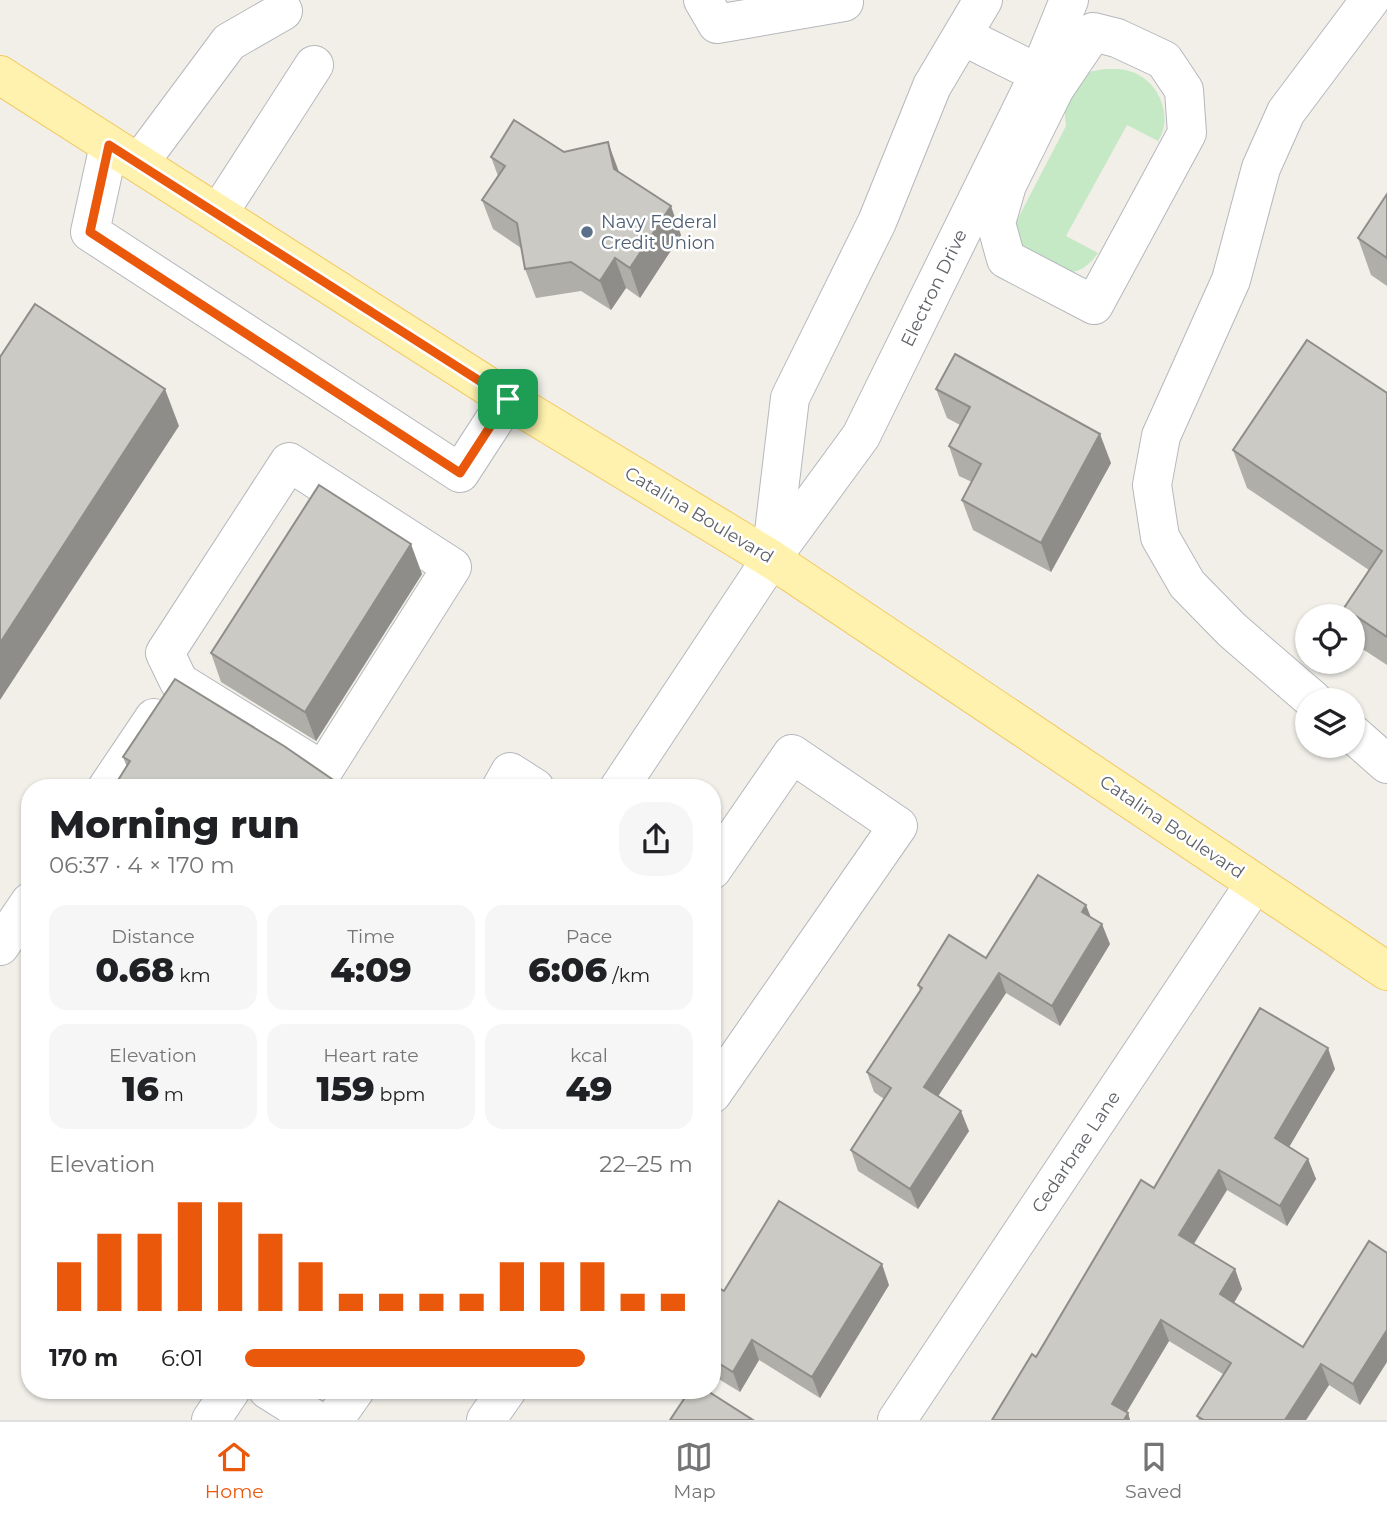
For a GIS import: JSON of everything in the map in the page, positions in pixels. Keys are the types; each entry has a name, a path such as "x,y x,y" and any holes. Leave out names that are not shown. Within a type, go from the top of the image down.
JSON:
{"main road":[{"name":"Catalina Boulevard","path":"0,75 508,399 771,559 1387,971"}],"street":[{"path":"704,0 717,23 844,2"},
{"name":"Electron Drive","path":"771,559 790,398 877,222 932,86 983,0"},
{"name":"Electron Drive","path":"625,779 771,559 862,436 1047,81 1069,0"},
{"path":"1299,688 1232,630 1187,584 1160,537 1152,485 1161,436 1231,280 1261,168 1286,112 1370,0"},
{"path":"283,11 229,42 124,154 90,232 460,473 508,399"},
{"path":"1093,32 1117,38 1164,60 1185,90 1187,133 1094,305 1006,259 996,223 1007,185 1047,81 1093,32"},
{"path":"963,36 1047,81"},
{"path":"218,214 314,65"},
{"path":"289,462 452,567 323,771 179,682 165,653 289,462"},
{"path":"113,779 179,682"},
{"path":"1365,745 1387,764"},
{"path":"721,857 792,754 898,826 721,1081"},
{"path":"506,779 510,772 521,779"},
{"name":"Cedarbrae Lane","path":"897,1420 1255,883"},
{"path":"0,946 21,915"},
{"path":"211,1420 225,1399"},
{"path":"282,1399 316,1420"},
{"path":"334,1420 349,1399"},
{"path":"486,1420 501,1399"}],"green space":[{"path":"1104,69 1129,71 1150,83 1164,111 1163,132 1158,141 1127,125 1066,236 1098,253 1082,269 1074,272 1057,271 1027,259 1014,226 1066,126 1064,106 1084,73"}],"building":[{"name":"Navy Federal Credit Union","path":"514,120 564,152 608,142 614,169 671,206 630,268 615,258 600,281 571,262 525,269 517,223 482,200 505,166 491,157"},
{"path":"1387,194 1387,258 1358,238"},
{"path":"35,304 165,389 0,643 0,357"},
{"path":"1307,340 1387,393 1387,637 1365,622 1365,604 1347,604 1382,551 1233,450"},
{"path":"955,354 1100,434 1041,543 962,500 981,464 949,446 970,407 936,389"},
{"path":"319,485 411,544 305,712 211,653"},
{"path":"175,679 332,779 119,779 130,761 123,757"},
{"path":"1038,875 1086,905 1082,912 1102,924 1052,1006 999,973 924,1087 961,1111 910,1189 851,1150 891,1088 867,1072 922,988 918,985 949,935 986,958"},
{"path":"1260,1008 1328,1048 1275,1138 1308,1159 1280,1206 1219,1170 1179,1235 1235,1269 1220,1294 1303,1347 1369,1241 1387,1253 1387,1330 1353,1384 1321,1364 1285,1420 1204,1420 1197,1416 1231,1363 1161,1320 1112,1404 1128,1413 1124,1420 992,1420 1032,1354 1036,1357 1141,1180 1154,1188"},
{"path":"779,1201 882,1264 812,1377 752,1340 733,1372 721,1365 721,1289 724,1291"},
{"path":"684,1399 720,1399 753,1420 670,1420"}],"place":[{"name":"Navy Federal Credit Union","path":"587,232"}],"route":[{"path":"109,145 139,163 508,399 460,473 90,232 109,145"}]}
